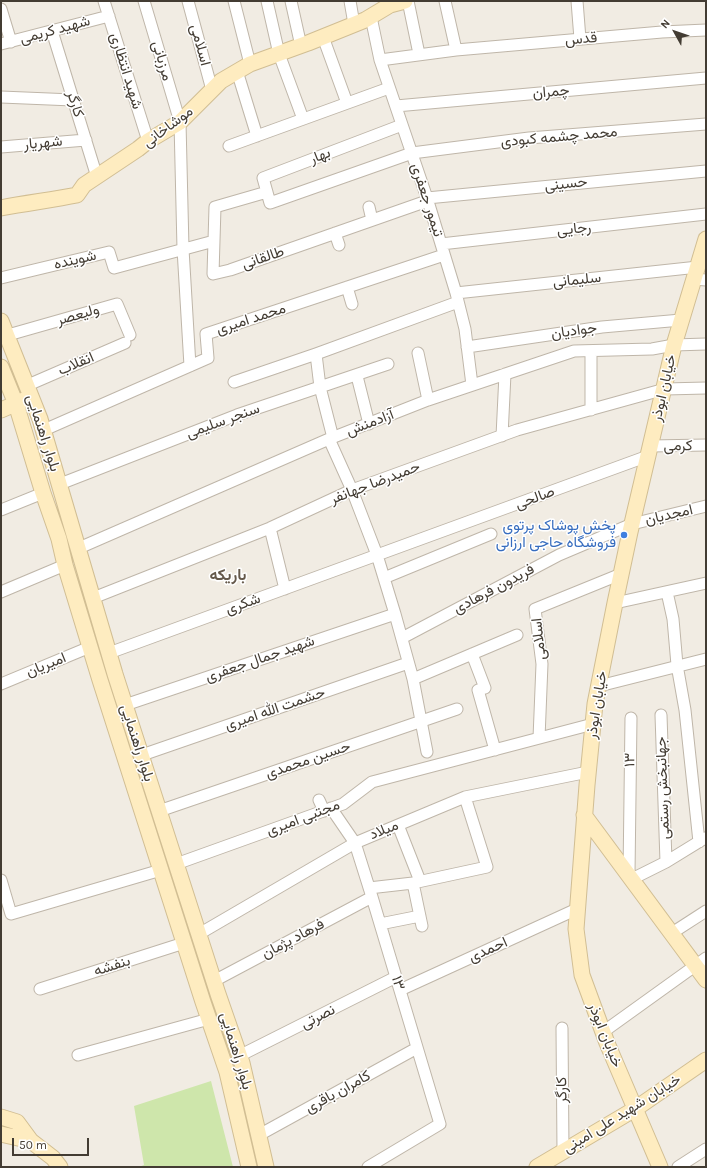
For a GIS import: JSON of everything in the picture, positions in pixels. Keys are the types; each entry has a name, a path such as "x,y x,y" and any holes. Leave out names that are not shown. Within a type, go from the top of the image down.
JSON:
{"street":[{"name":"شهید انتظاری","path":"104,1 148,141"},
{"name":"مرزبانی","path":"144,1 180,122"},
{"name":"اسلامی","path":"188,1 212,90"},
{"path":"234,1 244,67 257,136"},
{"path":"267,1 279,54 303,119"},
{"path":"291,1 301,46"},
{"path":"350,1 354,24"},
{"name":"موشاخانی","path":"1,208 78,195 84,185 148,141 180,122 221,81 244,67 323,37 371,17 390,5 405,1"},
{"path":"408,1 419,54"},
{"path":"445,1 456,50"},
{"path":"577,1 580,39"},
{"path":"1,9 6,43"},
{"name":"شهید کریمی","path":"6,43 109,16"},
{"name":"تیمور جعفری","path":"371,17 380,60 427,199 457,298 464,329 472,385"},
{"name":"قدس","path":"380,60 456,50 662,32 706,30"},
{"name":"کارگر","path":"52,31 97,177"},
{"path":"323,37 347,103"},
{"name":"چمران","path":"396,106 706,78"},
{"path":"229,146 389,88"},
{"path":"1,97 73,100"},
{"path":"180,122 183,249 190,366"},
{"name":"محمد چشمه کبودی","path":"412,153 529,138 706,124"},
{"name":"بهار","path":"269,197 263,178 402,125"},
{"name":"شهریار","path":"1,147 86,140"},
{"path":"269,197 412,153"},
{"name":"حسینی","path":"427,199 706,171"},
{"name":"طالقانی","path":"269,197 216,207 213,274 230,270 427,199"},
{"path":"370,207 372,220"},
{"name":"رجایی","path":"443,249 706,214"},
{"path":"335,233 339,245"},
{"name":"خیابان ابوذر","path":"660,1167 603,1032 582,975 576,929 588,772 599,686 621,574 674,345 681,320 699,275 706,239"},
{"path":"183,249 214,241"},
{"name":"شوینده","path":"1,278 109,252 114,268 183,249"},
{"name":"محمد امیری","path":"44,430 208,358 206,334 347,287 443,249"},
{"name":"سلیمانی","path":"457,298 699,275"},
{"path":"347,287 352,304"},
{"path":"234,382 316,354 457,298"},
{"name":"ولیعصر","path":"8,336 117,304 128,339"},
{"name":"جوادیان","path":"467,347 602,327 681,320"},
{"name":"بلوار راهنمایی","path":"1,321 30,391 44,430 125,705 239,1056 266,1167"},
{"name":"انقلاب","path":"30,391 128,339"},
{"name":"آزادمنش","path":"79,548 331,438 428,400 574,351 652,349 674,345 706,344"},
{"path":"591,351 591,410"},
{"path":"418,353 428,400"},
{"path":"316,354 320,387 331,438 377,555 413,679 427,752"},
{"name":"سنجر سلیمی","path":"60,484 236,415 357,376 388,364"},
{"name":"بلوار راهنمایی","path":"1,367 16,404 59,539 65,565 90,647 184,943 227,1072 249,1167"},
{"path":"502,436 505,374"},
{"path":"357,376 368,424"},
{"name":"حمیدرضا جهانفر","path":"93,598 270,528 352,490 517,430 665,389 706,388"},
{"path":"1,410 16,404 30,391"},
{"name":"کرمی","path":"650,451 706,445"},
{"name":"صالحی","path":"377,555 650,451"},
{"path":"1,510 43,492"},
{"name":"امجدیان","path":"632,524 706,506"},
{"name":"فریدون فرهادی","path":"402,638 559,555 632,524"},
{"path":"270,528 285,589"},
{"path":"384,578 491,534"},
{"name":"شکری","path":"109,653 377,555"},
{"path":"1,592 65,565"},
{"name":"اسلامی","path":"539,738 542,664 535,609 621,574"},
{"path":"615,603 706,583"},
{"path":"630,877 666,862 702,840 685,710 677,665 673,619 667,592"},
{"name":"شهید جمال جعفری","path":"125,705 395,614"},
{"path":"413,679 517,635"},
{"name":"امیریان","path":"1,684 90,647"},
{"path":"472,654 485,688 478,690 496,750"},
{"path":"599,686 677,665 706,659"},
{"name":"حشمت الله امیری","path":"142,756 408,663"},
{"name":"حسین محمدی","path":"159,811 457,709"},
{"name":"جهانبخش رستمی","path":"661,715 666,862"},
{"name":"۱۳","path":"630,877 631,718"},
{"name":"مجتبی امیری","path":"176,864 343,804 372,782 593,724"},
{"name":"میلاد","path":"199,934 354,842 466,797 588,772"},
{"path":"371,893 487,867 466,797"},
{"name":"۱۳","path":"319,800 354,842 371,893 440,1124 368,1167"},
{"path":"584,815 672,933 701,962 706,980"},
{"path":"380,924 421,921 416,882 398,825"},
{"path":"1,880 11,914 161,870"},
{"name":"فرهاد پژمان","path":"214,981 371,893"},
{"name":"احمدی","path":"400,990 577,909"},
{"path":"672,933 706,910"},
{"name":"بنفشه","path":"40,989 184,943"},
{"path":"603,1032 701,962"},
{"name":"نصرتی","path":"239,1056 396,977"},
{"path":"78,1056 209,1019"},
{"name":"کارگر","path":"562,1028 563,1152"},
{"name":"کامران باقری","path":"259,1135 417,1048"},
{"name":"خیابان شهید علی امینی","path":"539,1166 635,1109 706,1060"},
{"path":"1,1117 17,1122 31,1141 53,1158 60,1167"},
{"path":"1,1134 31,1141"},
{"path":"678,1167 706,1149"}],"green space":[{"path":"211,1081 233,1167 139,1167 144,1165 134,1106"}],"place":[{"name":"پخش پوشاک پرتوی فروشگاه حاجی ارزانی","path":"624,535"}],"district":[{"name":"باریکه","path":"228,575"}]}
